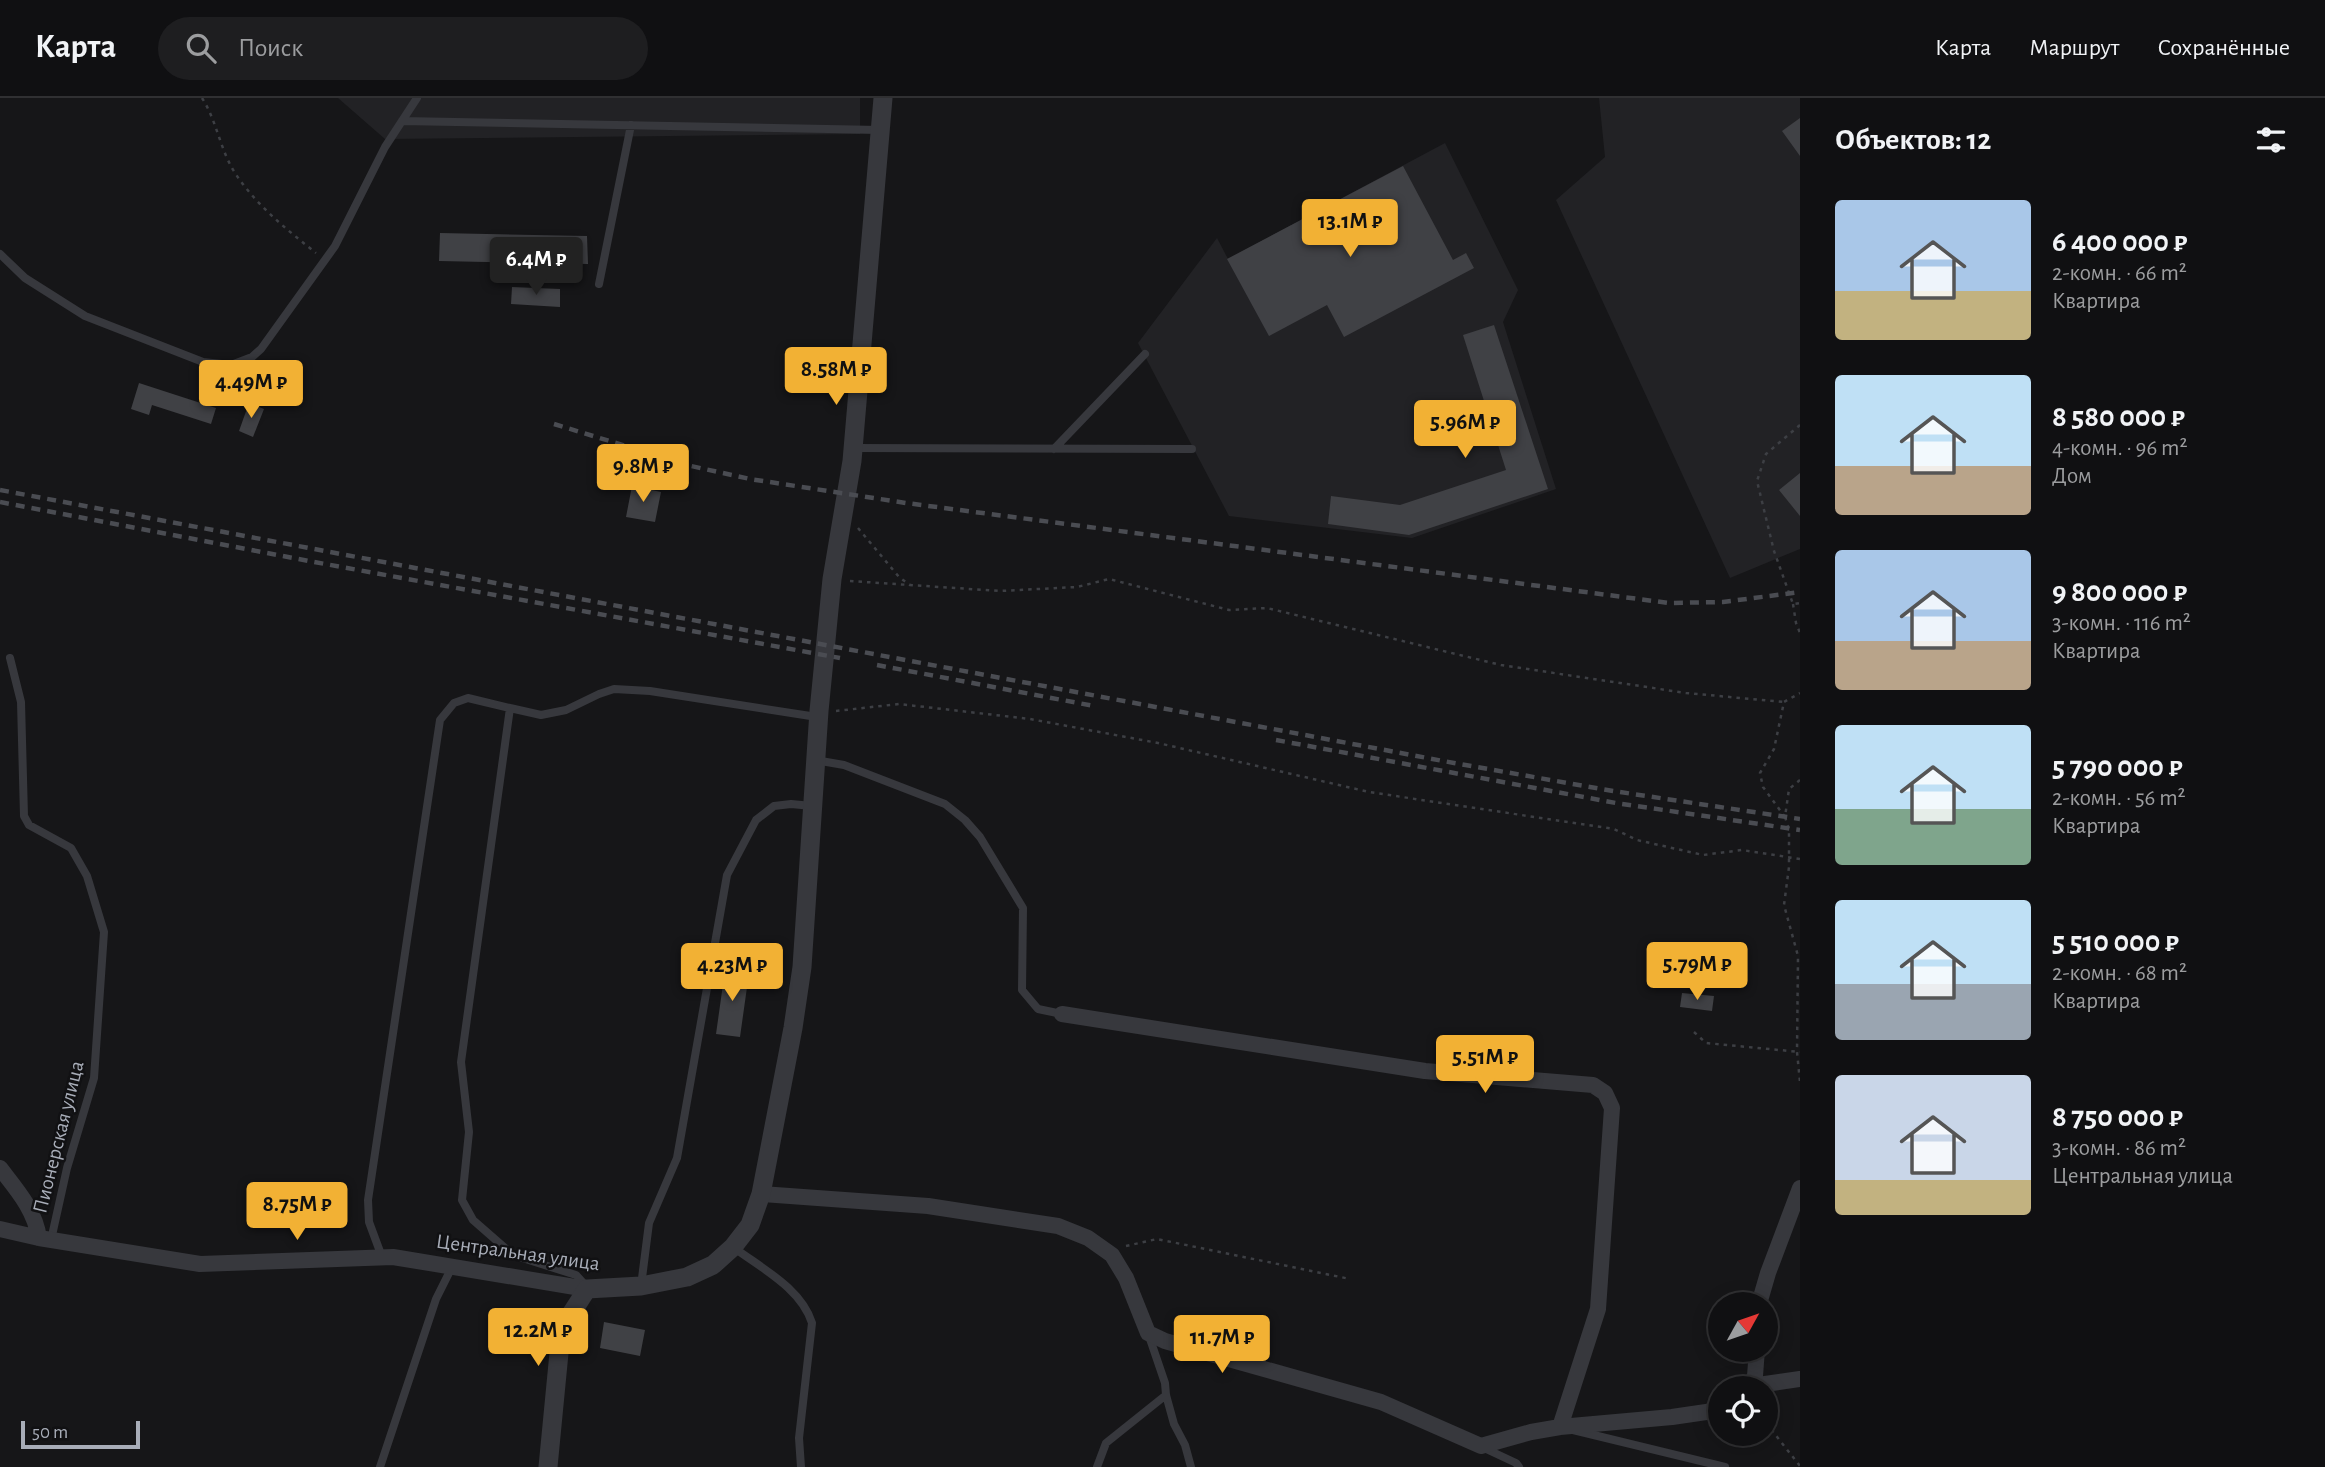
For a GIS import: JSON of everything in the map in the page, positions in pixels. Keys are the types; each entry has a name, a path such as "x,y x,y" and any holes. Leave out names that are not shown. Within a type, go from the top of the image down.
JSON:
{"street":[{"name":"Центральная улица","path":"0,1229 200,1264 393,1257 587,1289 641,1286 687,1277 713,1265 733,1247 750,1225 761,1194 802,967 819,714 832,579 853,448 883,98"},
{"path":"1062,1014 1424,1071 1593,1085 1605,1093 1612,1108 1598,1308 1560,1427"},
{"path":"0,1168 30,1210 45,1239"},
{"path":"1762,1292 1800,1188"},
{"path":"761,1194 928,1206 1058,1226 1088,1238 1112,1255 1125,1278 1148,1333 1165,1341 1381,1402 1481,1446 1560,1427 1708,1412"},
{"path":"548,1467 559,1353 571,1314 587,1289"},
{"path":"1778,1382 1800,1379"}],"lane":[{"path":"0,254 25,278 85,316 203,362 231,365 252,357 261,349 335,246 385,147 417,98"},
{"path":"402,121 880,130"},
{"path":"599,284 631,125"},
{"path":"1054,449 1144,354"},
{"path":"853,448 1192,449"},
{"name":"Пионерская улица","path":"10,658 21,702 24,816 29,825 71,848 87,876 104,932 94,1078 45,1239"},
{"path":"382,1258 369,1222 368,1200 440,719 454,703 468,698 541,715 566,710 614,689 650,691 819,714"},
{"path":"510,708 461,1062 469,1132 463,1200 473,1220 513,1255 576,1275 587,1289"},
{"path":"815,760 844,765 944,804 965,820 980,837 1023,908 1022,990 1038,1009 1062,1014"},
{"path":"641,1286 649,1223 677,1158 727,875 756,820 774,806 812,806"},
{"path":"733,1247 792,1290 808,1311 812,1323 799,1438 801,1467"},
{"path":"380,1467 436,1299 452,1267"},
{"path":"1148,1333 1165,1383 1174,1424 1185,1446 1191,1467"},
{"path":"1097,1467 1107,1443 1166,1395"},
{"path":"1560,1427 1725,1467"},
{"path":"1481,1446 1520,1467"}],"path":[{"path":"202,98 209,108 233,171 270,215 325,260"},
{"path":"1800,425 1766,454 1757,481 1774,551 1800,633"},
{"path":"844,509 898,577 911,586"},
{"path":"832,579 1000,591 1077,587 1109,579 1229,610 1267,608 1501,665 1686,693 1784,702 1800,692"},
{"path":"1793,604 1800,603"},
{"path":"1784,702 1774,749 1760,773 1763,787 1785,817 1789,829 1784,905 1798,956 1800,1082"},
{"path":"819,714 899,704 1030,719 1158,743 1368,792 1614,829 1637,840 1703,855 1742,850 1800,859"},
{"path":"1785,817 1789,789 1800,780"},
{"path":"1694,1032 1706,1043 1799,1052"},
{"path":"1112,1255 1128,1244 1157,1239 1350,1279"},
{"path":"1778,1438 1800,1466"}],"shaded area":[{"path":"338,98 860,98 860,134 385,139"},
{"path":"1599,98 1800,98 1800,549 1730,578 1556,200 1605,157"},
{"path":"1445,143 1518,290 1503,322 1556,489 1412,538 1229,516 1138,343 1217,238 1228,259"}],"building":[{"path":"1800,118 1800,156 1782,131"},
{"path":"1403,166 1453,260 1466,253 1474,268 1344,337 1327,305 1269,336 1227,259"},
{"path":"440,233 587,236 588,264 439,261"},
{"path":"512,287 560,289 560,307 511,304"},
{"path":"1494,325 1548,489 1409,535 1328,524 1331,496 1400,505 1506,470 1463,335"},
{"path":"139,383 216,408 211,424 152,405 149,415 131,409"},
{"path":"249,403 264,409 253,437 239,431"},
{"path":"1800,473 1800,516 1779,490"},
{"path":"632,486 661,492 655,522 626,517"},
{"path":"725,970 749,973 740,1037 716,1034"},
{"path":"1682,993 1714,996 1712,1011 1680,1007"},
{"path":"604,1322 645,1330 640,1356 600,1348"}],"railway":[{"path":"554,424 691,466 750,479 906,503 1669,603 1723,602 1800,592"},
{"path":"0,490 1454,763 1613,791 1800,819"},
{"path":"0,502 840,658"},
{"path":"877,665 1094,706"},
{"path":"1276,740 1616,803 1800,830"}]}
